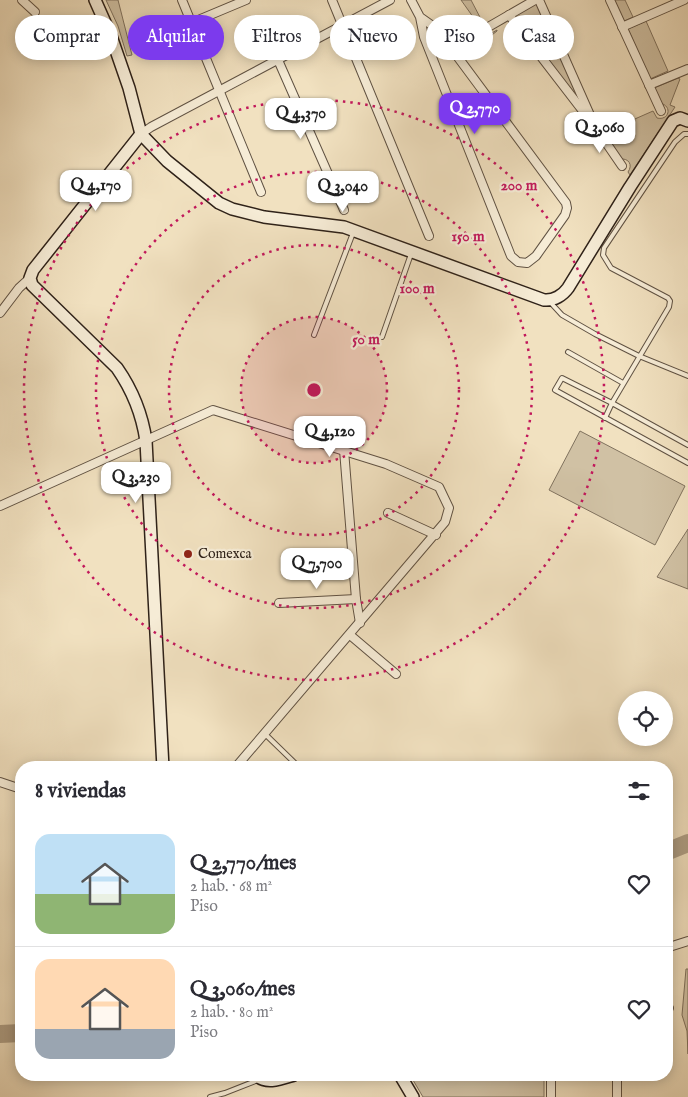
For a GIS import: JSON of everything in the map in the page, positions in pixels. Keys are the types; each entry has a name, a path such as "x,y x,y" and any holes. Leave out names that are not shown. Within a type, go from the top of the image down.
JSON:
{"main road":[{"path":"95,0 112,36 130,88 142,134 167,161 219,203 232,209 264,217 344,227 532,296 549,300 560,295 568,288 673,121 678,118 688,121"},
{"path":"142,134 33,270 30,278 32,285 117,368 128,383 142,417 146,441 162,761"},
{"path":"404,1081 413,1097"}],"street":[{"path":"22,0 34,12"},
{"path":"182,0 188,15"},
{"path":"210,15 246,0"},
{"path":"332,0 338,15"},
{"path":"362,15 390,0"},
{"path":"411,0 420,17 424,37 511,256 518,262 527,263 536,256 565,216 566,204 437,29 420,17"},
{"path":"509,15 537,0 596,128"},
{"path":"610,0 661,111"},
{"path":"622,27 684,0"},
{"path":"206,60 261,192"},
{"path":"142,134 150,127 278,60 344,210"},
{"path":"356,60 429,236"},
{"path":"544,60 596,128 622,166"},
{"path":"649,85 688,69"},
{"path":"678,74 688,78"},
{"path":"0,313 19,288 30,278"},
{"path":"0,506 213,410 386,464 439,487 449,508 445,522 436,535 241,761"},
{"path":"344,450 356,599 360,624"},
{"path":"388,513 436,535"},
{"path":"279,604 356,599"},
{"path":"350,635 396,674"},
{"path":"0,782 15,787"},
{"path":"673,946 688,941"},
{"path":"550,1081 551,1097"},
{"path":"617,1081 617,1097"}],"lane":[{"path":"605,418 623,383 669,307 670,301 668,298 610,268 603,255 604,248 675,142 684,134 688,134"},
{"path":"314,335 354,231"},
{"path":"382,337 412,252"},
{"path":"549,300 562,315 639,356 688,376"},
{"path":"568,352 623,383"},
{"path":"688,445 562,378 555,387 557,392 688,463"},
{"path":"264,733 293,761"},
{"path":"210,1097 225,1093 249,1081"}],"shaded area":[{"path":"106,0 118,0 128,39 128,56 118,26 118,15 113,15"},
{"path":"461,0 471,0 479,15 472,15"},
{"path":"535,0 542,15 509,15"},
{"path":"614,0 625,0 633,17 624,21"},
{"path":"646,21 668,71 650,79 628,29"},
{"path":"544,60 564,60 596,128"},
{"path":"678,78 680,79 670,105 675,107 630,175 628,172 629,162 620,159 603,133 653,111 657,118 667,115 667,107 660,103 654,88"},
{"path":"580,431 685,486 655,545 549,490"},
{"path":"688,529 688,589 657,577"},
{"path":"686,969 688,969 688,1054 687,1031 682,1015"},
{"path":"414,1081 544,1081 544,1097 423,1097"}],"waterway":[{"path":"673,849 688,843"},
{"path":"0,1034 15,1033"}],"place":[{"name":"Comexca","path":"188,554"}]}
